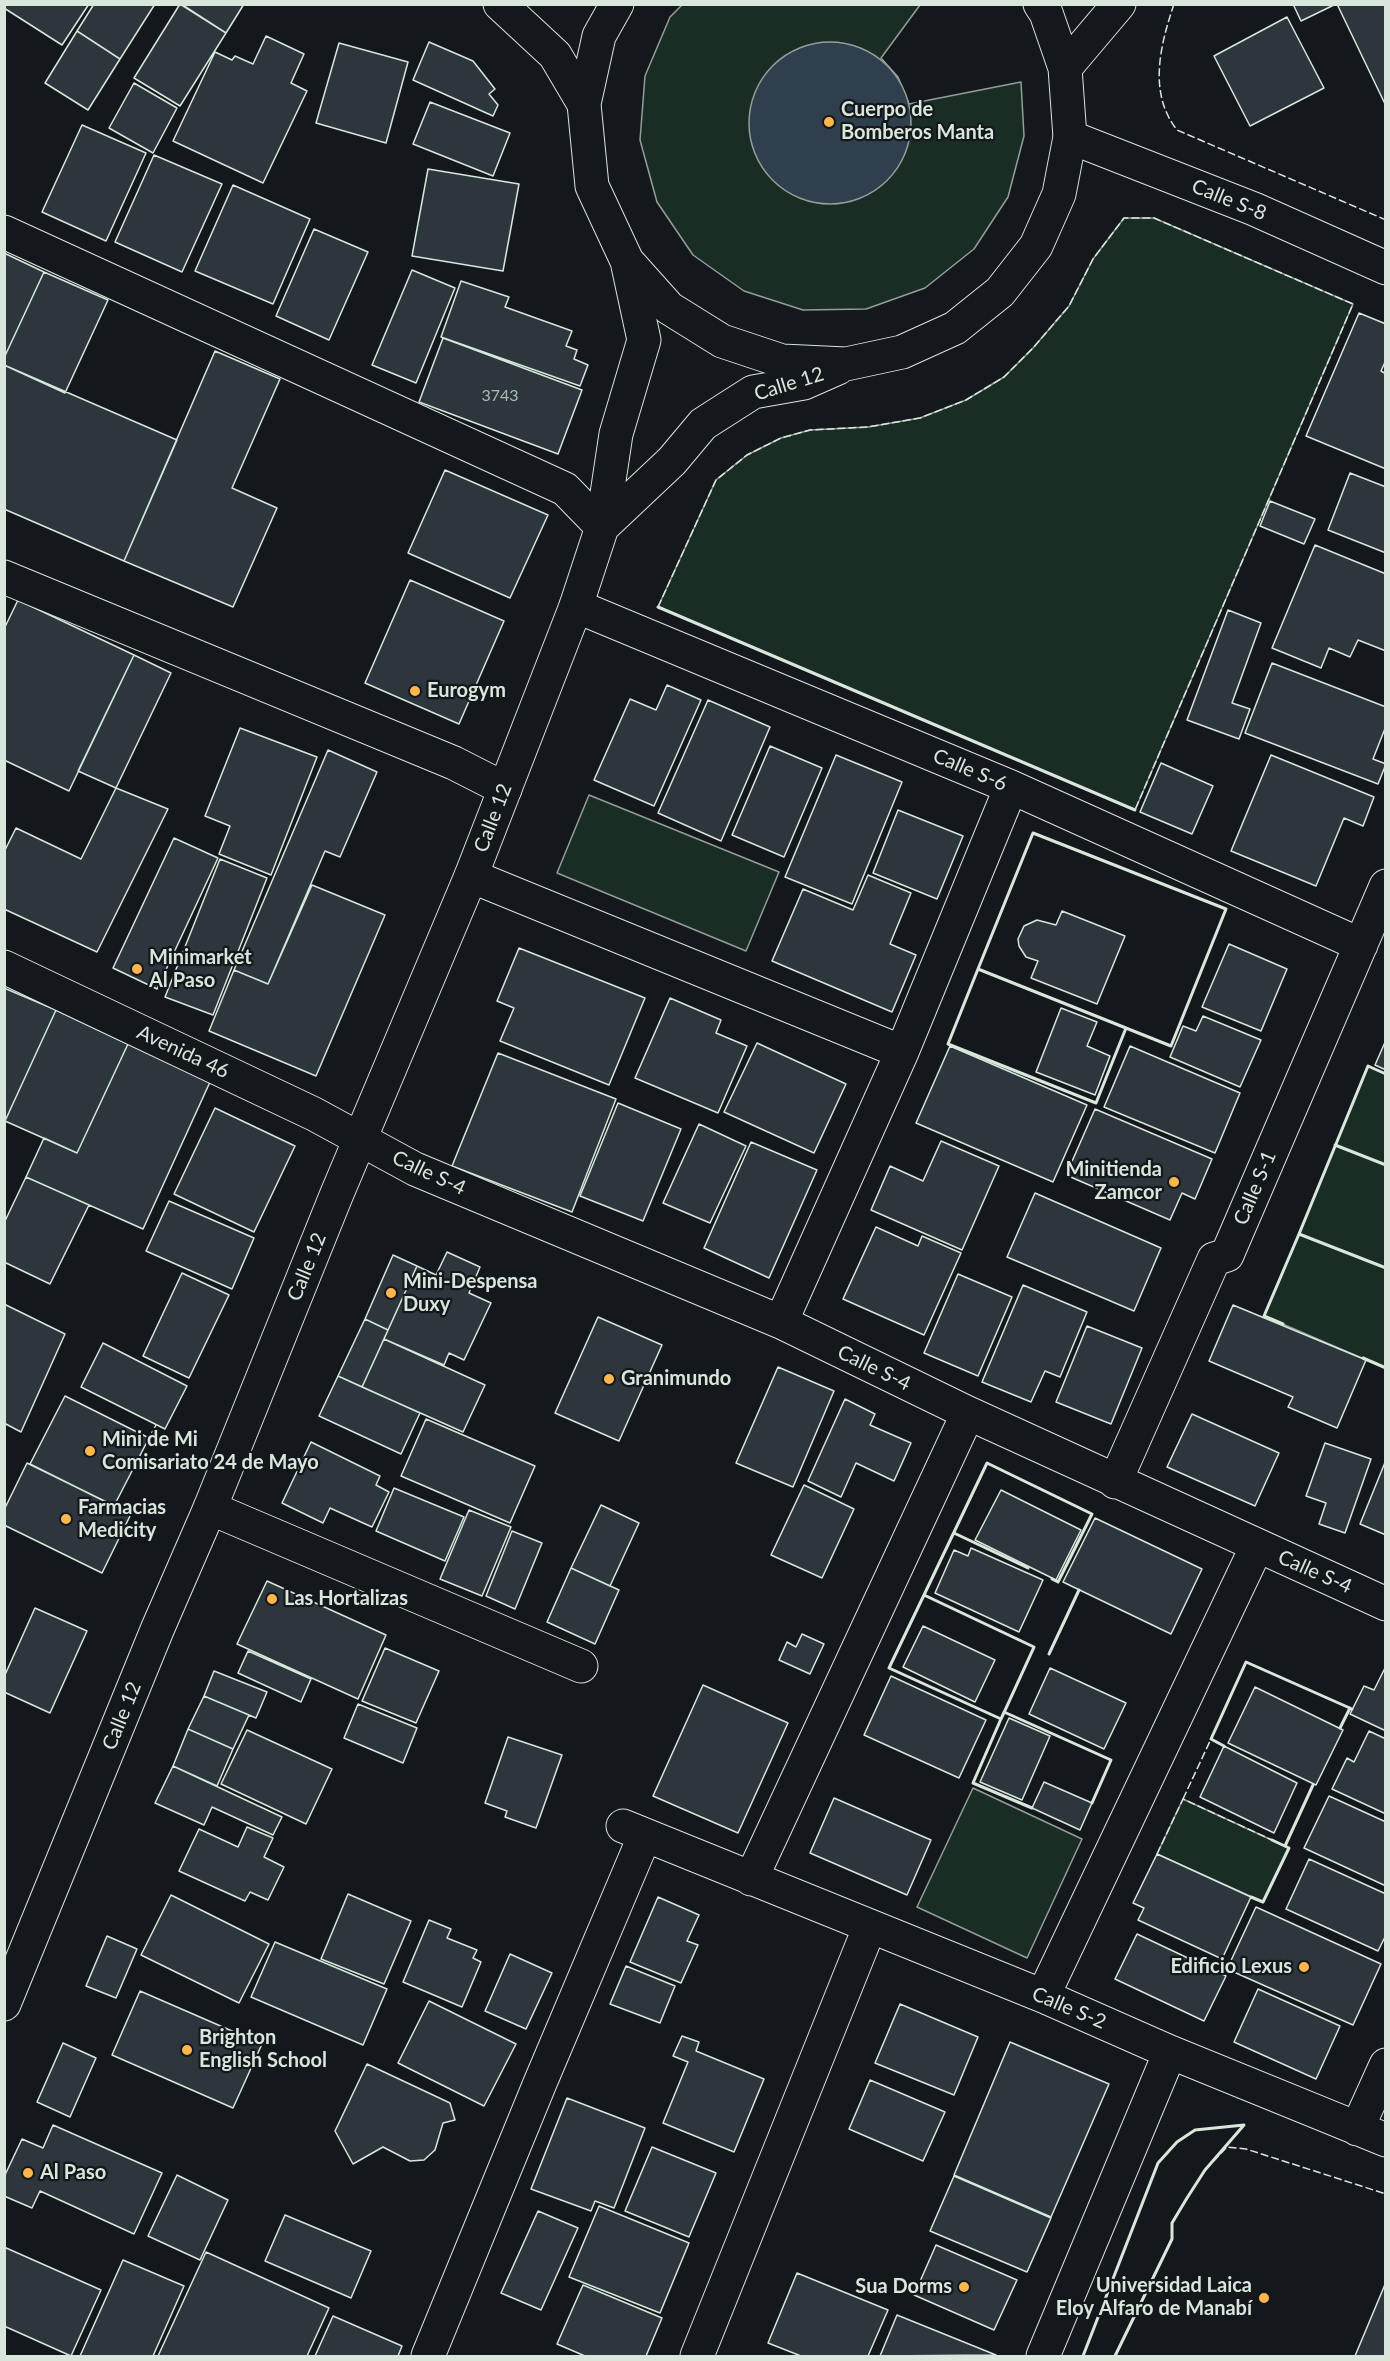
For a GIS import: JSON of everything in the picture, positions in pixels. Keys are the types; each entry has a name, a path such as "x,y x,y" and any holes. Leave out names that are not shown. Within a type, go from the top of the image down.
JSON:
{"street":[{"path":"500,4 555,55 584,104"},
{"path":"617,4 599,36 584,104 592,186 627,261 669,308 722,341 782,361 846,364 902,352 955,328 1000,292 1036,246 1059,194 1070,137 1065,68 1046,13 1040,4"},
{"path":"1065,68 1119,4"},
{"name":"Calle S-8","path":"1070,137 1254,209 1386,268"},
{"path":"4,232 565,489 602,527"},
{"name":"Calle 12","path":"4,2004 471,876 576,606 602,527 616,434 644,340 627,261"},
{"name":"Calle 12","path":"602,527 672,461 703,424 753,392 804,383 846,364"},
{"path":"4,577 453,763 505,789"},
{"name":"Calle S-6","path":"576,606 1371,936"},
{"path":"781,1322 902,1052 1011,787"},
{"path":"471,876 902,1052"},
{"name":"Calle S-1","path":"1115,1482 1214,1259 1227,1255 1371,936 1386,886"},
{"name":"Avenida 46","path":"4,968 314,1114 360,1140"},
{"name":"Calle S-4","path":"360,1140 415,1169 781,1322 1115,1482 1386,1604"},
{"path":"751,1879 968,1413"},
{"path":"210,1508 581,1666"},
{"path":"1043,1996 1257,1546"},
{"name":"Calle S-2","path":"429,2356 540,2083 634,1830 1043,1996 1170,2052 1371,2134"},
{"path":"697,2356 870,1926"},
{"path":"1043,2356 1170,2052"},
{"path":"1371,2134 1386,2065"}],"green space":[{"path":"682,5 920,5 881,58 898,77 909,104 1021,82 1024,136 1008,197 974,249 925,288 866,309 803,310 744,291 693,255 657,202 640,140 645,76 670,17"},
{"path":"1124,218 1154,218 1353,304 1135,810 658,607 716,480 747,455 781,438 810,430 868,427 920,418 966,400 1004,377 1033,348 1069,306 1093,259"},
{"path":"589,795 779,872 746,951 557,873"},
{"path":"1368,1066 1385,1074 1385,1368 1264,1316"},
{"path":"973,1788 1082,1839 1027,1958 917,1907"},
{"path":"1183,1799 1289,1848 1263,1902 1157,1854"}],"water":[{"path":"830,42 846,43 861,48 888,65 905,92 910,107 910,139 905,154 888,181 861,198 846,203 830,204 814,203 799,198 772,181 755,154 750,139 749,123 750,107 755,92 772,65 799,48 814,43"}],"building":[{"path":"7,4 89,4 62,45 4,8"},
{"path":"94,4 155,4 120,59 77,31"},
{"path":"180,4 226,33 180,106 134,78"},
{"path":"181,4 244,4 226,33"},
{"path":"1293,4 1336,4 1301,21"},
{"path":"1337,4 1386,4 1386,106"},
{"path":"1287,17 1324,88 1250,126 1214,56"},
{"path":"77,31 120,59 88,110 45,83"},
{"path":"266,36 304,54 291,83 307,91 263,183 173,141 215,52 232,60 235,56 253,64"},
{"path":"429,42 473,61 495,89 489,94 498,105 493,116 413,80"},
{"path":"339,43 408,62 386,143 316,123"},
{"path":"134,83 177,108 153,153 109,128"},
{"path":"430,102 510,133 493,176 413,144"},
{"path":"82,125 146,153 106,241 42,212"},
{"path":"154,155 222,184 182,272 115,242"},
{"path":"428,169 519,184 503,271 412,256"},
{"path":"233,185 310,219 273,304 195,271"},
{"path":"314,229 368,252 329,340 276,316"},
{"path":"4,253 44,272 4,358"},
{"path":"412,270 455,288 416,383 372,365"},
{"path":"44,272 108,300 65,393 4,365 4,358"},
{"path":"461,281 509,297 505,307 572,331 566,346 577,350 574,359 588,365 580,386 441,337"},
{"path":"1359,313 1386,324 1386,360 1381,371 1386,374 1386,469 1306,436"},
{"path":"443,338 582,390 558,454 419,402"},
{"path":"215,351 280,379 232,488 277,508 233,607 124,561"},
{"path":"4,365 177,440 124,561 4,509"},
{"path":"445,470 548,515 510,598 408,553"},
{"path":"1350,473 1386,487 1386,553 1328,530"},
{"path":"1270,501 1315,519 1304,544 1260,526"},
{"path":"1315,545 1386,574 1386,651 1358,640 1350,657 1329,648 1321,668 1272,648"},
{"path":"410,580 504,621 459,724 365,683"},
{"path":"18,600 134,655 69,791 4,760 4,629"},
{"path":"1228,610 1261,623 1232,703 1250,709 1239,739 1187,720"},
{"path":"134,655 171,673 116,788 78,771"},
{"path":"1272,663 1386,707 1386,726 1373,759 1386,764 1378,784 1245,733"},
{"path":"667,685 701,700 654,806 594,780 630,699 656,710"},
{"path":"708,700 770,727 721,841 658,813"},
{"path":"240,728 317,757 271,875 219,854 230,826 205,816"},
{"path":"770,746 822,768 784,857 732,835"},
{"path":"328,750 377,772 340,857 325,851 268,984 234,970"},
{"path":"836,755 902,782 852,904 785,877"},
{"path":"1271,755 1374,797 1363,826 1344,818 1316,886 1231,851"},
{"path":"1161,763 1213,786 1192,834 1140,812"},
{"path":"116,788 168,809 97,952 4,909 4,852 16,828 81,859"},
{"path":"898,810 963,836 937,899 873,873"},
{"path":"174,838 218,858 157,989 113,968"},
{"path":"220,859 267,878 213,1015 165,997"},
{"path":"868,875 911,893 890,944 916,955 892,1012 772,961 803,889 853,910"},
{"path":"312,885 385,915 316,1076 209,1031 234,970 268,984"},
{"path":"1062,911 1125,936 1097,1004 1031,978 1038,961 1026,957 1019,946 1018,939 1024,926 1037,920 1056,925"},
{"path":"1229,944 1287,969 1261,1031 1202,1007"},
{"path":"519,948 645,998 609,1085 500,1041 514,1008 497,1001"},
{"path":"4,988 56,1010 5,1121 4,1120"},
{"path":"670,998 721,1020 716,1033 747,1046 718,1113 635,1078"},
{"path":"1061,1008 1097,1022 1087,1046 1110,1056 1095,1095 1036,1072"},
{"path":"56,1010 128,1044 77,1153 5,1121"},
{"path":"1203,1016 1261,1040 1240,1087 1170,1057 1183,1026 1196,1031"},
{"path":"1386,1040 1386,1070 1375,1065"},
{"path":"757,1043 846,1084 814,1153 724,1112"},
{"path":"128,1044 210,1082 143,1229 26,1177 44,1138 77,1153"},
{"path":"950,1046 1087,1105 1053,1182 916,1123"},
{"path":"1130,1046 1240,1093 1215,1153 1104,1107"},
{"path":"498,1053 616,1099 572,1212 452,1166"},
{"path":"618,1103 681,1129 643,1221 580,1196"},
{"path":"215,1108 295,1146 254,1232 174,1194"},
{"path":"1095,1109 1212,1159 1195,1199 1182,1193 1170,1220 1066,1175"},
{"path":"699,1124 746,1146 710,1223 663,1203"},
{"path":"941,1141 999,1166 962,1250 871,1210 890,1166 923,1181"},
{"path":"751,1142 817,1170 769,1278 704,1248"},
{"path":"26,1177 89,1205 50,1284 4,1262 4,1223"},
{"path":"1035,1193 1161,1248 1134,1311 1007,1257"},
{"path":"169,1201 254,1238 232,1289 146,1251"},
{"path":"876,1227 918,1246 922,1236 961,1253 924,1335 843,1299"},
{"path":"447,1252 480,1267 469,1293 491,1303 464,1360 449,1353 444,1365 384,1339 417,1266 436,1275"},
{"name":"Mini-Despensa Duxy","path":"393,1255 417,1266 388,1330 365,1319"},
{"path":"182,1273 229,1295 189,1378 143,1356"},
{"path":"958,1274 1012,1297 978,1376 924,1353"},
{"path":"1023,1285 1087,1312 1060,1377 1045,1371 1031,1402 982,1382"},
{"path":"4,1304 65,1334 21,1432 4,1423"},
{"path":"1233,1305 1366,1360 1337,1428 1288,1407 1293,1397 1209,1361"},
{"name":"Granimundo","path":"598,1317 662,1345 619,1441 555,1413"},
{"path":"365,1319 388,1330 362,1387 338,1376"},
{"path":"1087,1326 1142,1348 1111,1424 1056,1402"},
{"path":"384,1339 485,1385 463,1432 362,1387"},
{"path":"103,1343 187,1386 165,1429 81,1387"},
{"path":"778,1367 834,1391 793,1487 736,1463"},
{"path":"338,1376 420,1413 401,1454 319,1416"},
{"name":"Mini de Mi Comisariato 24 de Mayo","path":"65,1396 149,1438 114,1506 30,1464"},
{"path":"845,1399 875,1414 870,1425 911,1443 894,1481 856,1463 841,1497 808,1481"},
{"path":"1192,1414 1279,1453 1255,1506 1167,1467"},
{"path":"426,1419 535,1466 510,1523 401,1476"},
{"path":"311,1442 380,1476 376,1485 389,1492 372,1527 330,1508 323,1523 282,1503"},
{"path":"1325,1443 1371,1459 1345,1533 1319,1524 1326,1503 1306,1496"},
{"path":"1386,1460 1386,1535 1360,1524"},
{"name":"Farmacias Medicity","path":"27,1463 131,1514 102,1573 4,1525 4,1510"},
{"path":"804,1485 854,1509 822,1578 771,1555"},
{"path":"394,1488 464,1517 445,1561 376,1531"},
{"path":"1001,1490 1081,1530 1056,1580 975,1540"},
{"path":"601,1505 639,1523 610,1586 571,1568"},
{"path":"469,1510 511,1527 482,1596 440,1579"},
{"path":"1095,1518 1202,1569 1171,1634 1063,1582"},
{"path":"512,1531 542,1543 515,1609 486,1596"},
{"path":"971,1548 1043,1580 1019,1632 935,1593 954,1550 968,1556"},
{"path":"571,1568 619,1590 595,1644 547,1622"},
{"path":"267,1581 386,1635 358,1699 237,1644"},
{"path":"35,1608 87,1631 50,1713 4,1692 4,1677"},
{"path":"923,1626 995,1660 975,1702 903,1667"},
{"path":"802,1634 824,1644 810,1674 779,1660 787,1642 796,1647"},
{"path":"385,1648 439,1671 416,1723 362,1701"},
{"path":"248,1651 311,1679 301,1702 238,1673"},
{"path":"1386,1666 1386,1731 1350,1714 1364,1686 1374,1690"},
{"path":"1050,1668 1126,1703 1104,1749 1029,1714"},
{"path":"214,1671 267,1692 256,1718 204,1696"},
{"path":"891,1676 986,1720 959,1778 864,1735"},
{"path":"703,1685 788,1723 738,1833 653,1796"},
{"path":"1255,1687 1343,1730 1316,1785 1228,1743"},
{"path":"204,1696 249,1715 233,1749 188,1729"},
{"path":"358,1704 417,1728 403,1763 344,1738"},
{"path":"1009,1718 1050,1736 1022,1800 980,1782"},
{"path":"188,1729 233,1749 217,1786 173,1766"},
{"path":"247,1730 332,1769 306,1824 221,1784"},
{"path":"1369,1731 1386,1739 1386,1814 1332,1789 1347,1758 1354,1762"},
{"path":"508,1737 562,1755 536,1828 505,1817 507,1811 485,1803"},
{"path":"1224,1746 1297,1783 1274,1833 1200,1797"},
{"path":"173,1766 282,1817 273,1835 212,1807 204,1825 155,1803"},
{"path":"1044,1782 1092,1803 1080,1830 1032,1808"},
{"path":"1329,1796 1386,1822 1386,1886 1304,1848"},
{"path":"834,1798 931,1840 907,1895 810,1853"},
{"path":"247,1827 273,1838 264,1857 284,1867 268,1900 250,1892 245,1901 179,1871 199,1829 238,1847"},
{"path":"1157,1854 1251,1897 1222,1959 1138,1920 1144,1908 1133,1903"},
{"path":"1309,1859 1386,1894 1386,1935 1378,1951 1286,1909"},
{"path":"348,1894 411,1921 384,1984 321,1959"},
{"path":"171,1895 269,1944 239,2003 141,1955"},
{"path":"658,1897 699,1915 687,1941 698,1945 681,1983 630,1962"},
{"name":"Edificio Lexus","path":"1256,1907 1381,1964 1353,2025 1227,1969"},
{"path":"429,1920 451,1929 447,1938 477,1950 473,1958 481,1962 462,2007 403,1982"},
{"path":"1137,1934 1226,1976 1204,2021 1115,1979"},
{"path":"107,1936 137,1949 116,1998 86,1986"},
{"path":"275,1942 387,1989 363,2045 251,1997"},
{"path":"510,1954 552,1973 526,2029 485,2011"},
{"path":"626,1966 675,1986 660,2023 610,2004"},
{"path":"1258,1989 1340,2026 1316,2079 1234,2042"},
{"name":"Brighton English School","path":"140,1991 262,2044 233,2108 112,2055"},
{"path":"429,2001 516,2044 484,2106 398,2063"},
{"path":"900,2004 978,2037 954,2095 875,2063"},
{"path":"682,2036 699,2042 696,2051 764,2079 734,2152 663,2123 688,2062 673,2056"},
{"path":"1010,2042 1109,2084 1051,2217 954,2175"},
{"path":"63,2043 96,2058 70,2117 37,2102"},
{"path":"367,2064 450,2103 455,2120 443,2123 435,2150 424,2160 410,2161 383,2147 353,2164 335,2131"},
{"path":"870,2080 945,2112 923,2161 849,2129"},
{"path":"567,2098 645,2128 614,2208 595,2201 591,2211 531,2189"},
{"path":"53,2125 162,2173 134,2234 40,2191 32,2208 4,2196 4,2177 22,2139 43,2148"},
{"path":"652,2147 716,2173 689,2237 625,2211"},
{"path":"177,2175 228,2200 200,2260 148,2236"},
{"path":"954,2176 1051,2218 1027,2272 930,2231"},
{"path":"599,2206 689,2243 660,2313 569,2277"},
{"path":"538,2211 578,2228 541,2310 501,2293"},
{"path":"285,2215 371,2251 351,2298 265,2261"},
{"path":"936,2245 1017,2280 994,2330 914,2295"},
{"path":"4,2247 101,2290 71,2356 4,2326"},
{"path":"206,2252 329,2308 307,2356 158,2356"},
{"path":"123,2260 184,2286 153,2356 80,2356"},
{"path":"797,2273 888,2310 868,2356 801,2356 768,2343"},
{"path":"1386,2282 1386,2356 1355,2356"},
{"path":"583,2285 662,2318 646,2356 585,2356 557,2344"},
{"path":"897,2315 996,2355 880,2356"},
{"path":"333,2316 402,2346 398,2356 315,2356"}],"fence":[{"path":"1174,4 1164,36 1159,69 1162,101 1177,130 1386,220"},
{"path":"658,607 716,480 747,455 781,438 810,430 868,427 920,418 966,400 1004,377 1033,348 1069,306 1093,259 1124,218 1154,218 1353,304 1135,810"},
{"path":"149,1438 156,1425"},
{"path":"1183,1799 1211,1739"},
{"path":"1157,1854 1183,1799 1272,1840"},
{"path":"1115,2356 1172,2239 1172,2223 1205,2170 1227,2147 1246,2149 1386,2194"}],"wall":[{"path":"658,607 1135,810"},
{"path":"1033,833 1226,909 1171,1046 978,969 1033,833"},
{"path":"978,969 1126,1028 1096,1103 948,1044 978,969"},
{"path":"1283,1324 1264,1316 1368,1066 1386,1074"},
{"path":"1335,1145 1386,1165"},
{"path":"1299,1234 1386,1268"},
{"path":"1363,1358 1386,1368"},
{"path":"924,1595 987,1463 1092,1514 1058,1582 1052,1579"},
{"path":"954,1533 1028,1568"},
{"path":"1049,1654 1079,1590"},
{"path":"924,1595 1034,1647 1001,1719 889,1668 924,1595"},
{"path":"1224,1746 1211,1739 1246,1662 1352,1709"},
{"path":"1340,1728 1350,1708"},
{"path":"1032,1808 973,1783 1004,1712 1111,1760 1092,1803"},
{"path":"1285,1846 1313,1785"},
{"path":"1251,1897 1263,1902 1289,1848 1272,1840"},
{"path":"1083,2356 1158,2163 1177,2142 1195,2130 1244,2125 1205,2170 1172,2223 1172,2239 1115,2356"}],"place":[{"name":"Cuerpo de Bomberos Manta","path":"829,122"},
{"name":"Eurogym","path":"415,691"},
{"name":"Minimarket Al Paso","path":"137,969"},
{"name":"Minitienda Zamcor","path":"1174,1182"},
{"name":"Mini-Despensa Duxy","path":"391,1293"},
{"name":"Granimundo","path":"609,1379"},
{"name":"Mini de Mi Comisariato 24 de Mayo","path":"90,1451"},
{"name":"Farmacias Medicity","path":"66,1519"},
{"name":"Las Hortalizas","path":"272,1599"},
{"name":"Edificio Lexus","path":"1304,1967"},
{"name":"Brighton English School","path":"187,2050"},
{"name":"Al Paso","path":"28,2173"},
{"name":"Sua Dorms","path":"964,2287"},
{"name":"Universidad Laica Eloy Alfaro de Manabí","path":"1264,2298"}]}
